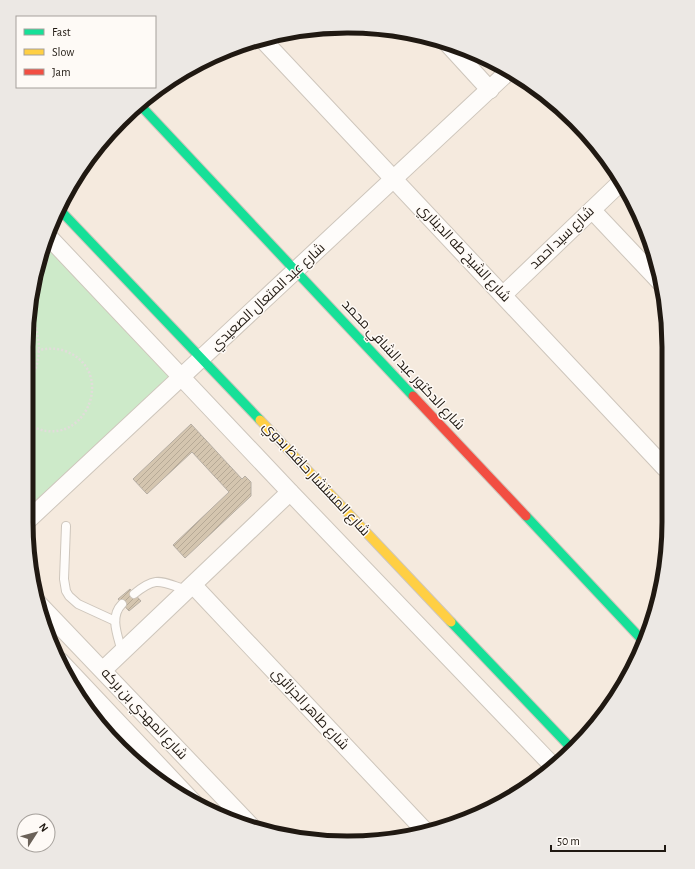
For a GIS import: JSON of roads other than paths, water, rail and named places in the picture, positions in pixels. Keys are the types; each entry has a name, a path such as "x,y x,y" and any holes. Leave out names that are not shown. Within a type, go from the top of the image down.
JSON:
{"street":[{"name":"شارع الشيخ طه الديناري","path":"267,44 662,465"},
{"path":"456,52 490,90"},
{"name":"شارع عبد المتعال الصعيدي","path":"33,515 505,75"},
{"name":"شارع الدكتور عبد الشافي محمد","path":"143,108 640,637"},
{"name":"شارع سيد احمد","path":"503,295 617,186"},
{"path":"592,210 653,275"},
{"name":"شارع المستشار حافظ بدوي","path":"63,213 569,745"},
{"name":"شارع المستشار حافظ بدوي","path":"52,240 549,763"},
{"path":"103,670 290,492"},
{"name":"شارع طاهر الجزائري","path":"190,587 421,827"},
{"name":"شارع المهدي بن بركه","path":"47,613 243,818"},
{"name":"شارع المهدي بن بركه","path":"72,674 178,787"}],"lane":[{"path":"66,526 64,579 66,591 78,604 115,621"},
{"path":"134,594 144,586 153,582 162,582 190,587"},
{"path":"122,604 116,611 115,621 122,652"}]}
